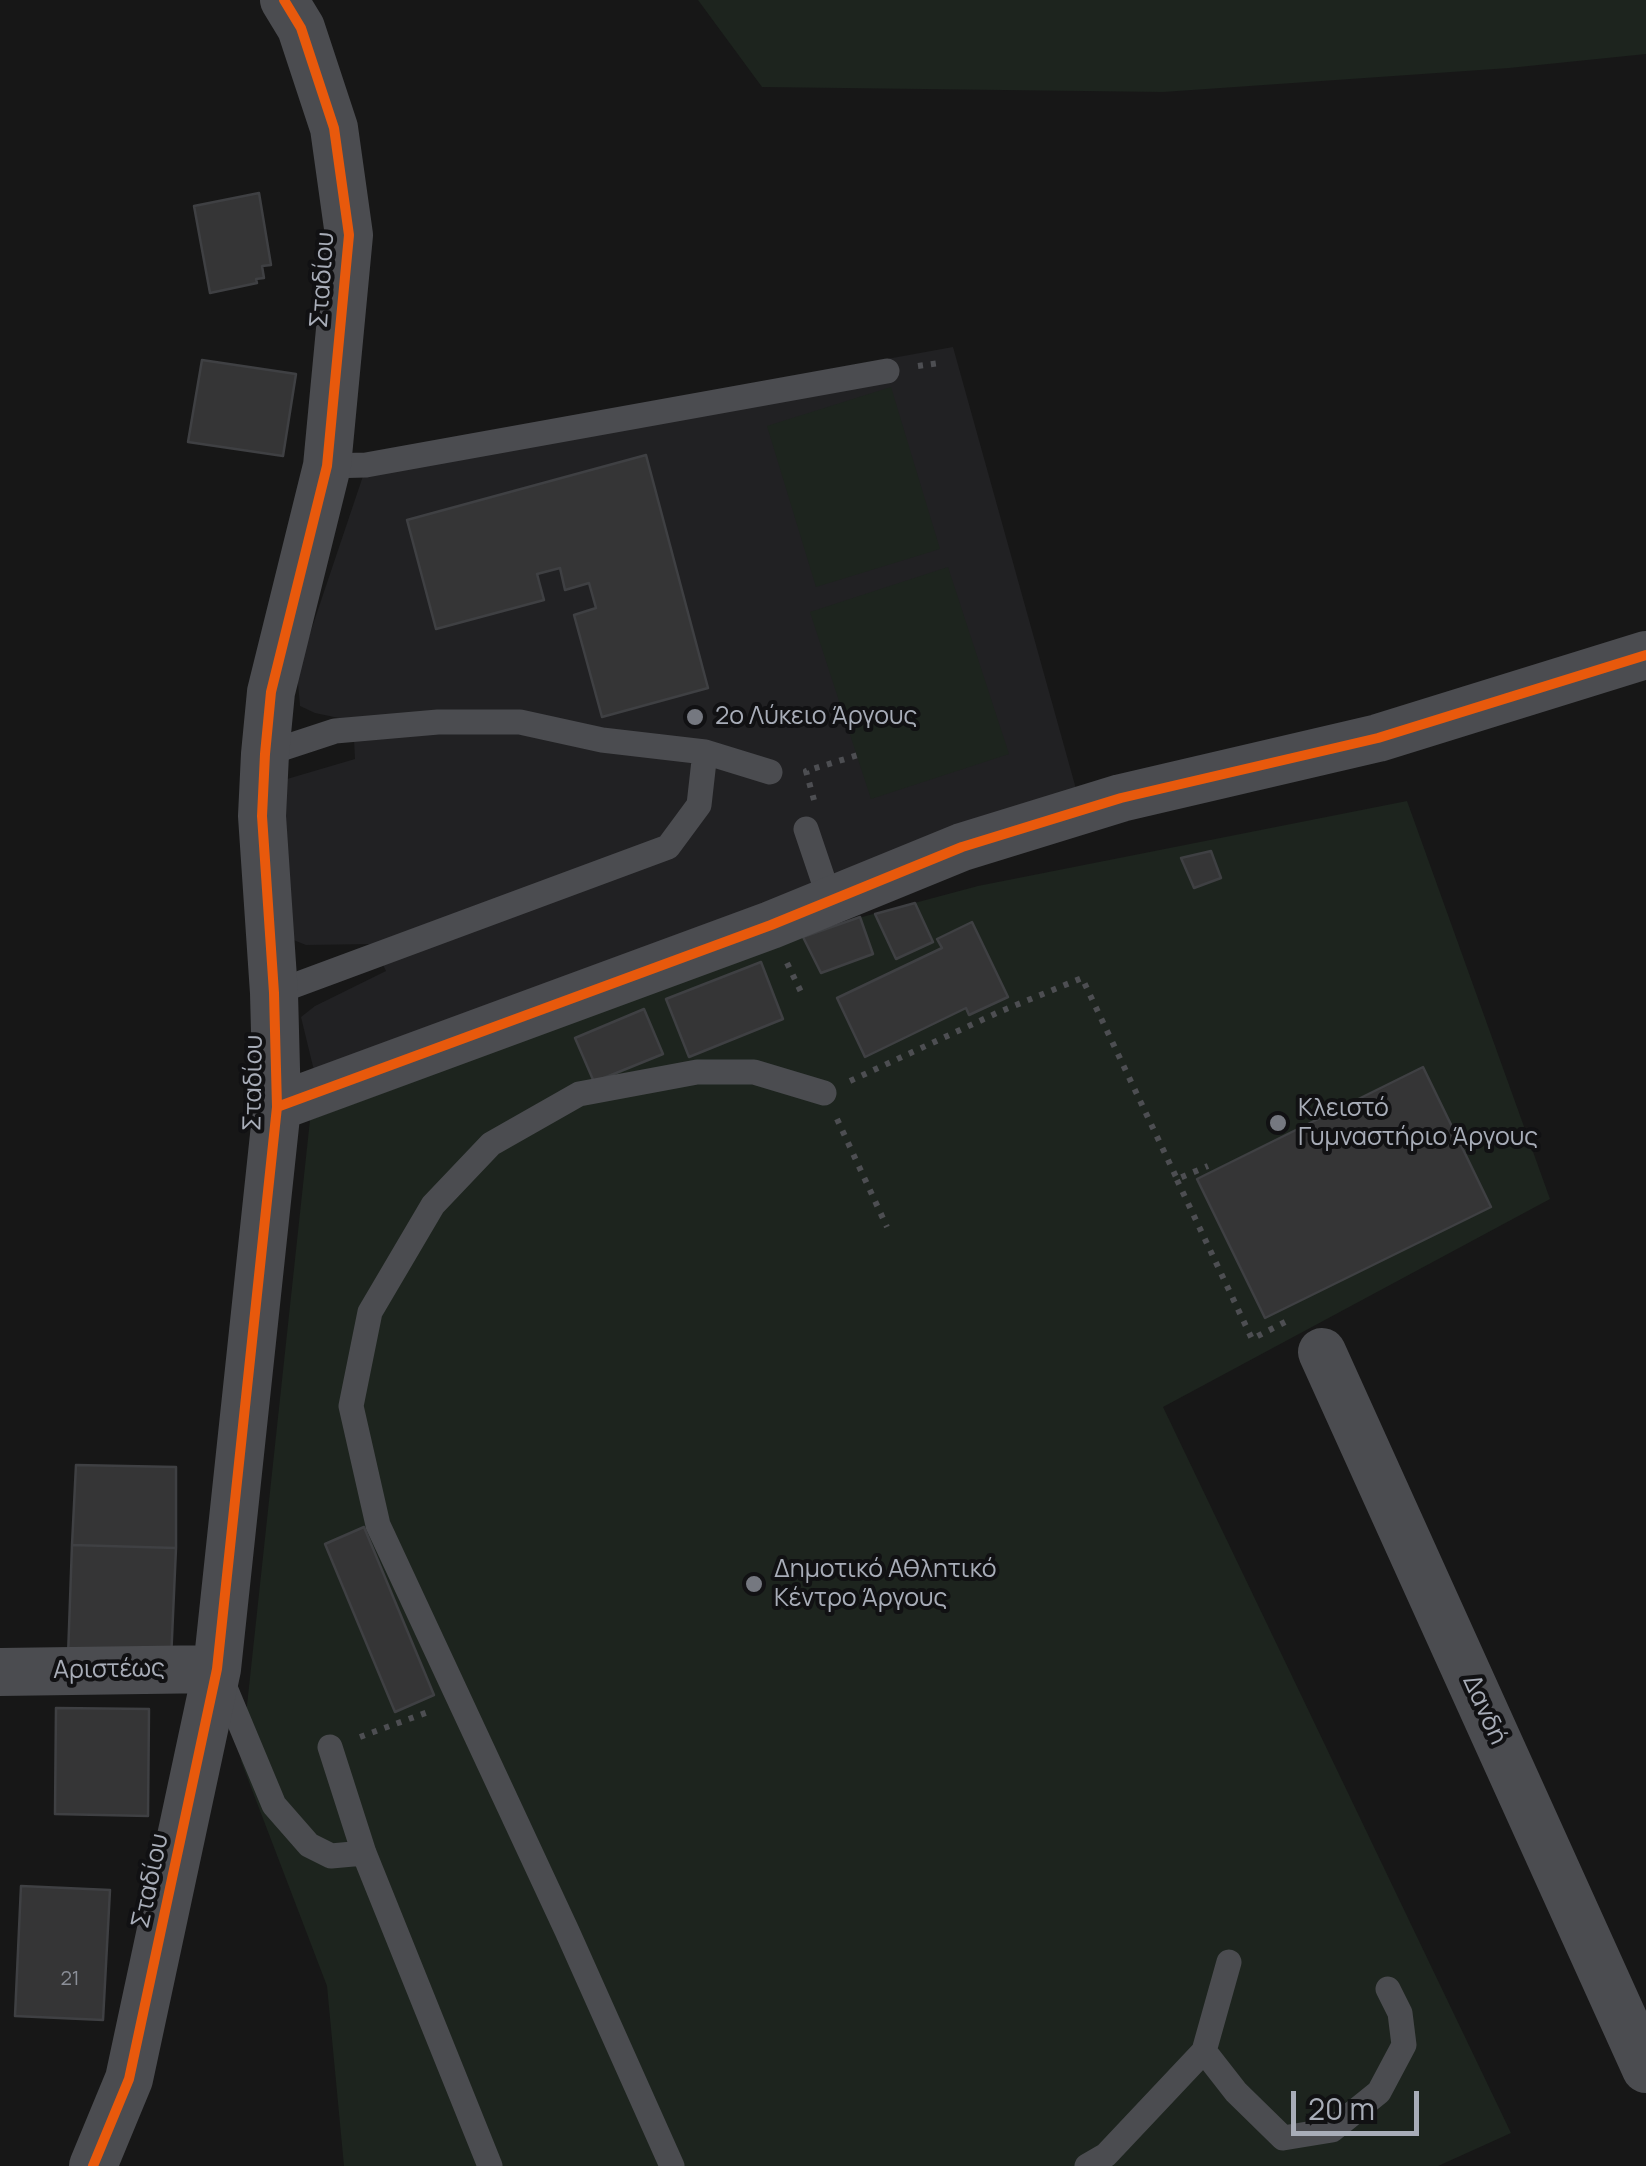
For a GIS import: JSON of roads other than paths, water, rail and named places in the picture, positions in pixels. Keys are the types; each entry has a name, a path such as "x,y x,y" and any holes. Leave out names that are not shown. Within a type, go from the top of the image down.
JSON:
{"street":[{"name":"Σταδίου","path":"93,2166 130,2079 217,1669 277,1107 262,816 265,754 271,692 327,466 349,235 334,128 301,28 284,0"},
{"path":"277,1107 771,925 962,847 1121,798 1378,738 1646,656"},
{"name":"Δανδή","path":"1322,1352 1646,2069"},
{"name":"Αριστέως","path":"0,1672 217,1669"}],"lane":[{"path":"327,466 366,465 887,372"},
{"path":"265,754 336,731 438,722 520,722 602,740 705,752 770,772"},
{"path":"274,993 668,847 699,806 705,752"},
{"path":"811,818 830,900"},
{"path":"672,2166 378,1525 350,1406 370,1312 433,1205 491,1144 579,1094 697,1072 754,1072 824,1093"},
{"path":"217,1669 274,1805 309,1845 331,1856 364,1852"},
{"path":"330,1747 364,1852 490,2166"},
{"path":"1087,2166 1106,2155 1204,2050 1229,1962"},
{"path":"1204,2050 1236,2092 1283,2138 1332,2130 1379,2092 1404,2045 1400,2013 1388,1989"}],"place":[{"name":"2ο Λύκειο Άργους","path":"695,717"},
{"name":"Κλειστό Γυμναστήριο Άργους","path":"1278,1123"},
{"name":"Δημοτικό Αθλητικό Κέντρο Άργους","path":"754,1584"}]}
